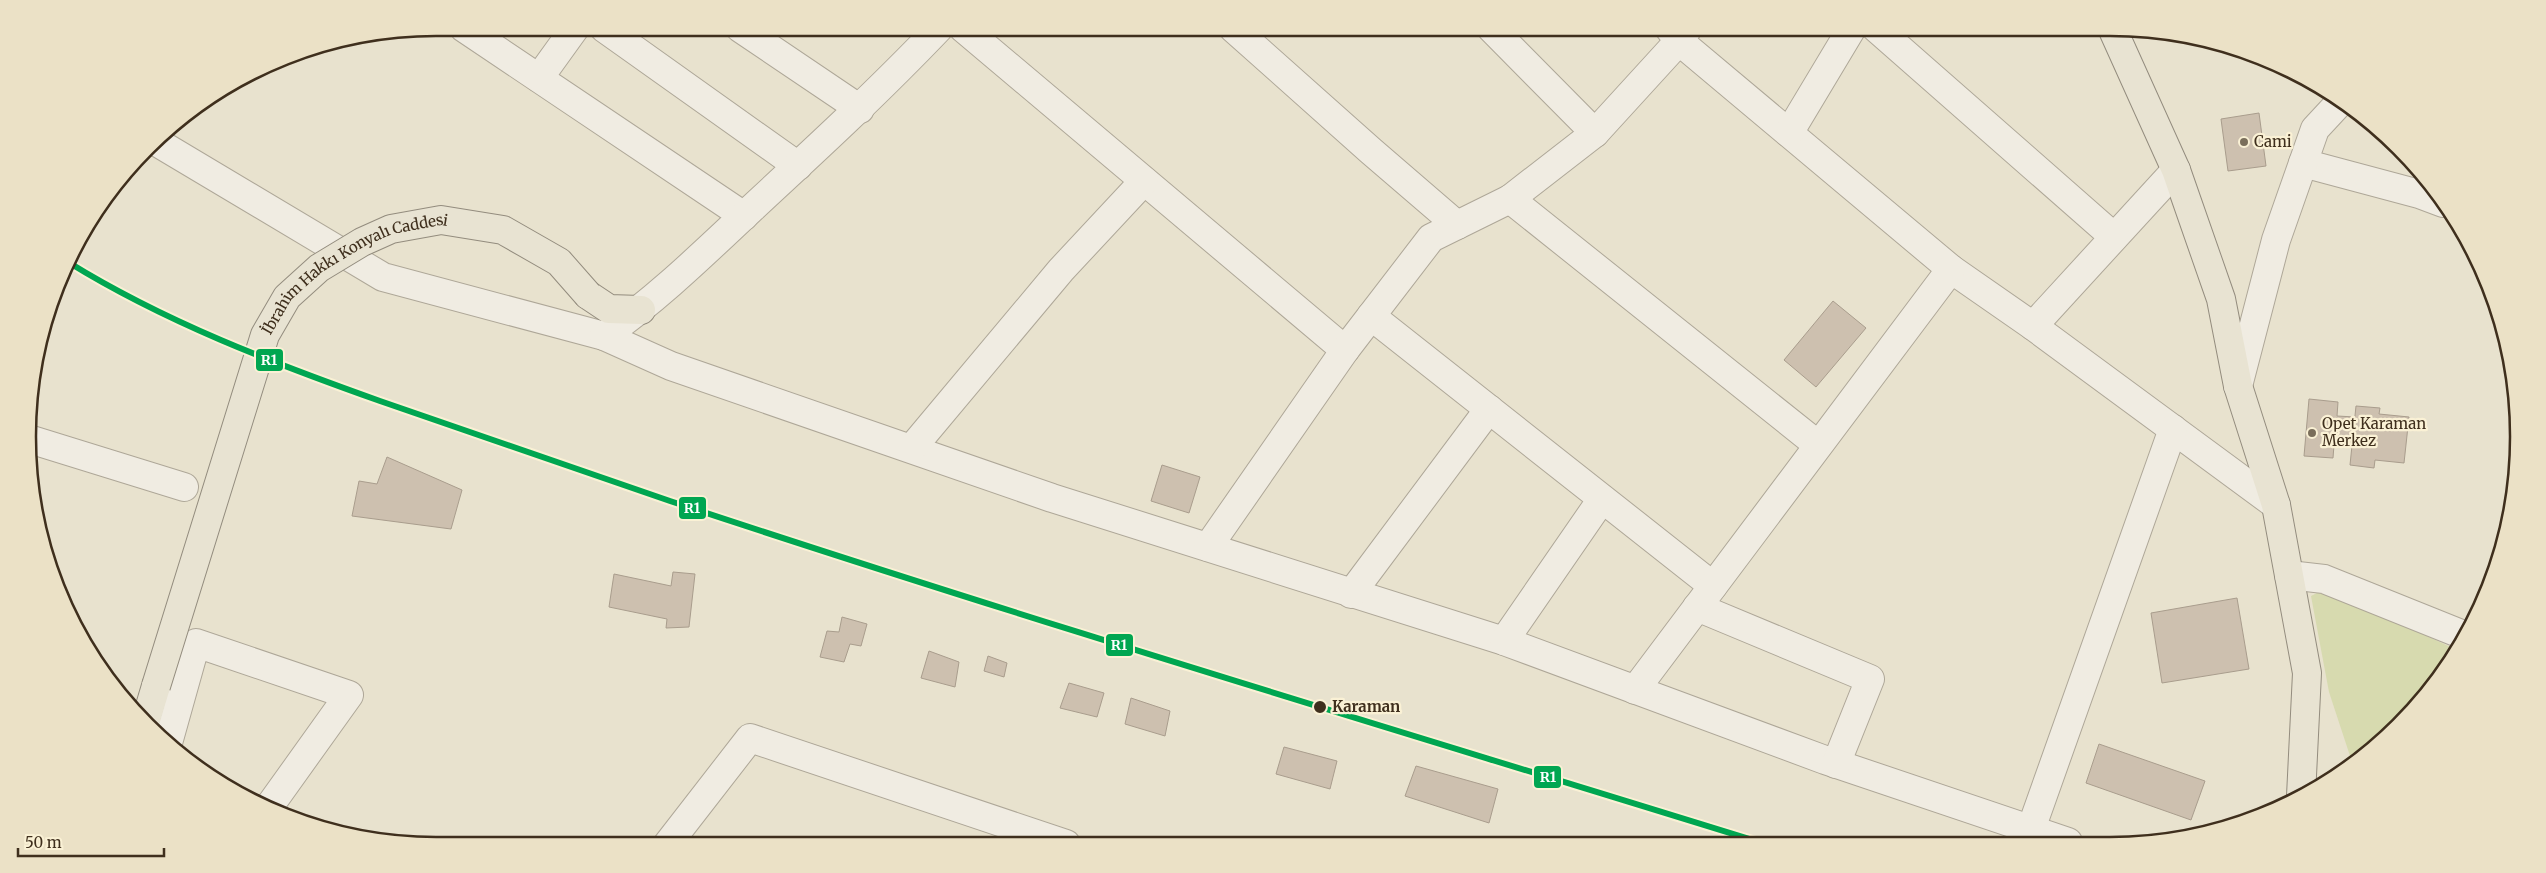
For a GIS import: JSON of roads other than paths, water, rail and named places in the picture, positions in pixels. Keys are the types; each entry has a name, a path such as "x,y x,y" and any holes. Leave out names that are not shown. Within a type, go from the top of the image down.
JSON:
{"main road":[{"path":"2116,36 2176,170 2220,299 2238,386 2276,505 2307,673 2301,787"},
{"name":"İbrahim Hakkı Konyalı Caddesi","path":"148,714 265,335 287,298 319,268 362,242 391,229 442,220 503,230 559,262 588,295 608,309 641,310"}],"street":[{"path":"476,36 744,216"},
{"path":"539,78 569,36"},
{"path":"615,36 798,166"},
{"path":"752,36 860,109"},
{"path":"604,336 641,310 744,216 860,109 931,36"},
{"path":"972,36 1344,350"},
{"path":"1242,36 1457,225"},
{"path":"1499,36 1595,134"},
{"path":"1208,547 1344,350 1431,238 1510,199 1595,134 1675,36"},
{"path":"1682,36 1789,133 1950,269 2032,326 2276,505"},
{"path":"1789,133 1847,36"},
{"path":"1885,36 2114,237"},
{"path":"2238,386 2276,240 2315,129 2336,107"},
{"path":"162,145 383,277 604,336 671,366 1052,498 1504,641 1836,764 2053,837"},
{"path":"2303,163 2431,198"},
{"path":"2032,326 2176,170"},
{"path":"912,448 1061,270 1144,181"},
{"path":"1510,199 1818,445"},
{"path":"1635,690 1950,269"},
{"path":"1371,316 1602,499 1705,596 1870,679 1836,764"},
{"path":"1351,594 1489,410"},
{"path":"2031,830 2173,429"},
{"path":"36,441 184,487"},
{"path":"1504,641 1602,499"},
{"path":"2289,575 2324,579 2458,633"},
{"path":"170,735 196,643 349,695 273,801"},
{"path":"673,837 750,738 1045,837"}],"railway":[{"path":"1455,748 1743,837"}],"place":[{"name":"Cami","path":"2244,142"},
{"name":"Opet Karaman Merkez","path":"2312,433"},
{"name":"Karaman","path":"1320,707"}]}
